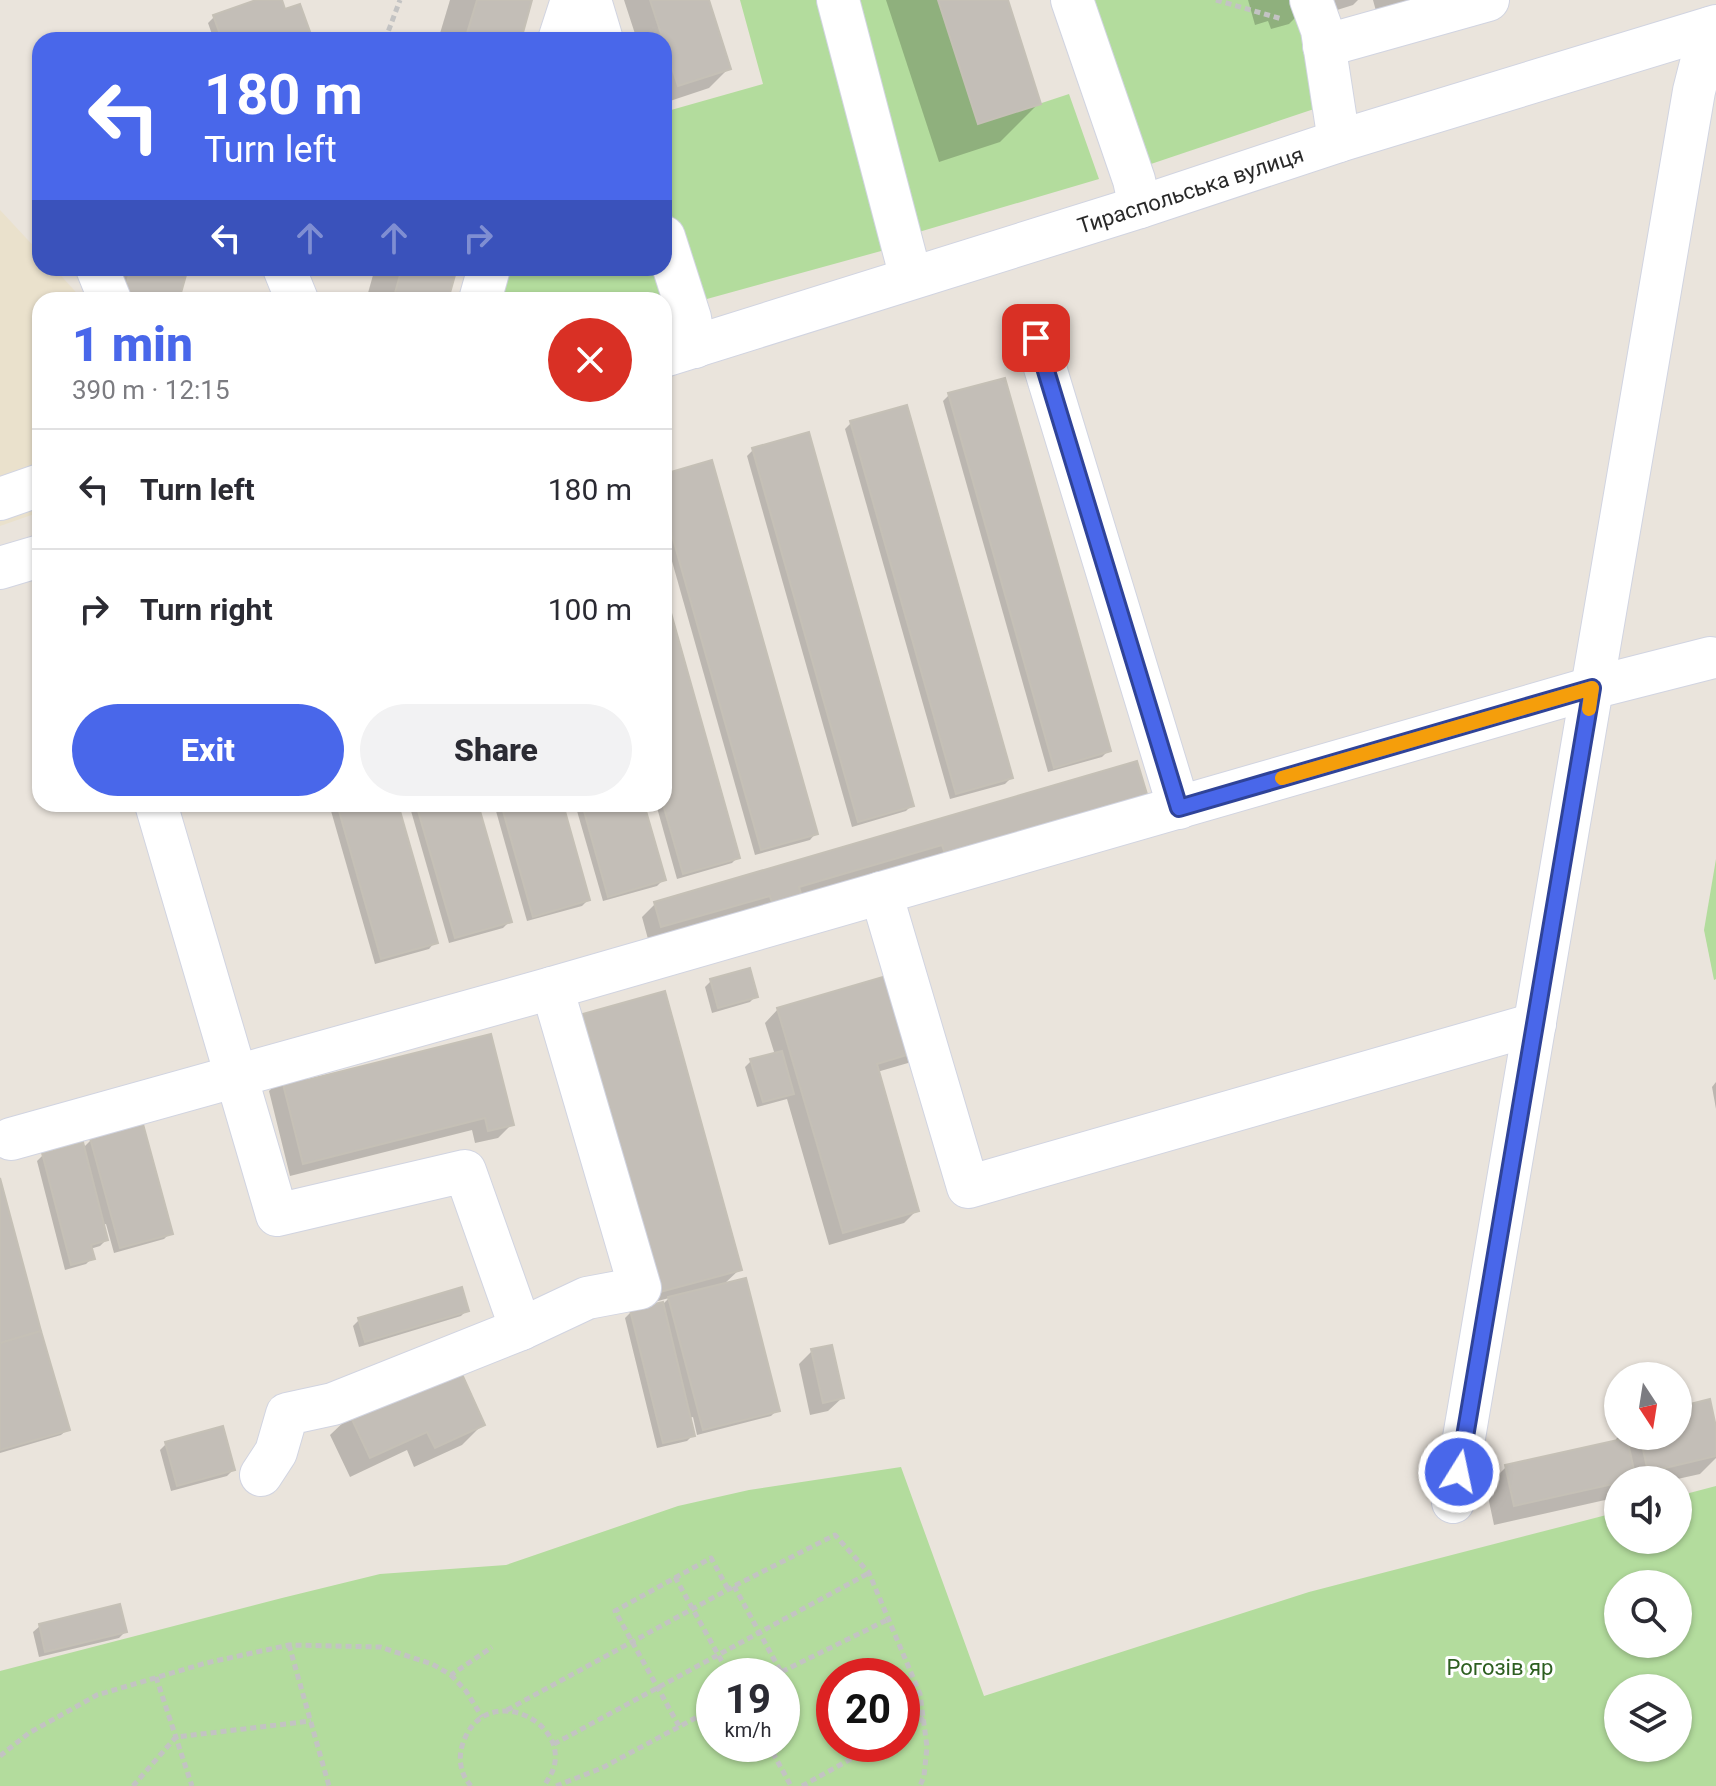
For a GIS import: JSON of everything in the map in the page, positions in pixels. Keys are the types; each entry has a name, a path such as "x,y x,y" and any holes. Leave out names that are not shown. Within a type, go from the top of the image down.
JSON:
{"street":[{"path":"562,32 572,0"},
{"path":"590,0 600,32"},
{"path":"838,0 911,278"},
{"path":"1072,0 1134,180 1140,207"},
{"path":"1339,141 1319,26 1488,0"},
{"path":"1453,1502 1694,91 1713,27"},
{"name":"Тираспольська вулиця","path":"680,352 1339,141 1713,27"},
{"path":"672,262 690,318 680,352"},
{"path":"1036,338 1179,808"},
{"path":"0,499 32,488"},
{"path":"0,568 32,558"},
{"path":"11,1139 552,988 1592,688 1710,658"},
{"path":"158,812 277,1215 465,1171 521,1329"},
{"path":"881,893 968,1187 1535,1024"},
{"path":"261,1475 276,1452 287,1414 333,1404 521,1329 587,1298 640,1288 552,988"}],"path":[{"path":"388,32 400,0"},
{"path":"1216,0 1319,26"},
{"path":"471,1786 464,1779 459,1757 466,1734 482,1717 507,1710 835,1535 869,1573 920,1694 927,1747 920,1786"},
{"path":"679,1726 615,1611 711,1558 773,1658"},
{"path":"554,1744 869,1573"},
{"path":"675,1577 720,1658"},
{"path":"800,1663 889,1619"},
{"path":"0,1756 29,1733 97,1695 206,1663 289,1645 380,1647 432,1664 451,1675 466,1691 482,1717"},
{"path":"289,1645 329,1786"},
{"path":"451,1675 492,1647"},
{"path":"156,1677 192,1786"},
{"path":"507,1710 534,1718 554,1744 554,1768 544,1786"},
{"path":"556,1786 602,1768 696,1717"},
{"path":"920,1720 924,1718"},
{"path":"133,1786 176,1737 311,1721"},
{"path":"778,1762 791,1786"},
{"path":"802,1786 845,1762"}],"shaded area":[{"path":"0,210 32,244 32,276 61,276 76,292 32,292 32,515 0,526"}],"green space":[{"path":"740,0 823,0 892,248 696,302 672,216 672,110 763,84"},
{"path":"848,0 938,0 978,124 1069,94 1099,179 912,234"},
{"path":"1092,0 1300,0 1320,107 1145,166"},
{"path":"501,276 666,276 671,292 496,292"},
{"path":"672,294 678,312 672,314"},
{"path":"1716,859 1716,979 1714,980 1704,930"},
{"name":"Рогозів яр","path":"901,1467 984,1696 1309,1592 1604,1516 1604,1554 1692,1554 1692,1492 1716,1486 1716,1786 0,1786 0,1671 380,1574 506,1565 678,1506 749,1490"}],"building":[{"path":"256,0 282,0 285,9 300,4 310,32 219,32 213,15"},
{"path":"477,0 532,0 523,32 467,32"},
{"path":"650,0 709,0 731,69 678,86 672,68 672,32 660,32"},
{"path":"938,0 1008,0 1041,104 978,124"},
{"path":"129,276 186,276 181,292 124,292"},
{"path":"400,276 455,276 450,292 395,292"},
{"path":"1005,378 1111,751 1054,768 948,393"},
{"path":"907,405 1013,778 956,794 850,421"},
{"path":"809,432 914,806 858,822 752,448"},
{"path":"712,460 818,834 761,850 672,535 672,472"},
{"path":"672,616 740,858 683,874 665,812 672,812"},
{"path":"1137,761 1150,804 948,863 942,845 799,887 806,909 776,918 770,896 661,927 654,902"},
{"path":"339,812 400,812 438,943 381,959"},
{"path":"418,812 480,812 512,922 455,938"},
{"path":"503,812 565,812 590,900 533,917"},
{"path":"584,812 646,812 666,880 608,897"},
{"path":"750,968 758,997 718,1008 710,979"},
{"path":"900,972 923,1050 877,1064 919,1211 843,1233 777,1008"},
{"path":"665,991 742,1270 660,1292 583,1014"},
{"path":"491,1034 514,1125 488,1131 485,1118 303,1164 281,1076 305,1070 307,1080"},
{"path":"782,1051 794,1094 763,1102 750,1059"},
{"path":"143,1124 173,1234 120,1248 90,1138"},
{"path":"83,1142 108,1240 91,1245 95,1259 71,1265 42,1153"},
{"path":"0,1178 41,1331 0,1343"},
{"path":"746,1278 780,1411 703,1430 668,1297"},
{"path":"462,1287 469,1311 365,1342 358,1318"},
{"path":"663,1302 695,1436 663,1443 630,1310"},
{"path":"41,1331 70,1430 0,1450 0,1343"},
{"path":"832,1345 844,1398 823,1403 811,1349"},
{"path":"461,1372 485,1425 435,1448 427,1432 370,1458 349,1413"},
{"path":"1710,1399 1716,1427 1716,1456 1674,1466 1647,1466 1643,1450 1692,1450 1692,1404"},
{"path":"223,1426 235,1470 177,1486 165,1442"},
{"path":"1604,1443 1604,1450 1630,1450 1633,1466 1604,1466 1604,1486 1514,1506 1505,1465"},
{"path":"120,1604 127,1632 45,1652 39,1624"}],"slow traffic":[{"path":"1282,778 1592,688 1589,709"}],"route":[{"path":"1036,338 1179,808 1592,688 1459,1472"}]}
